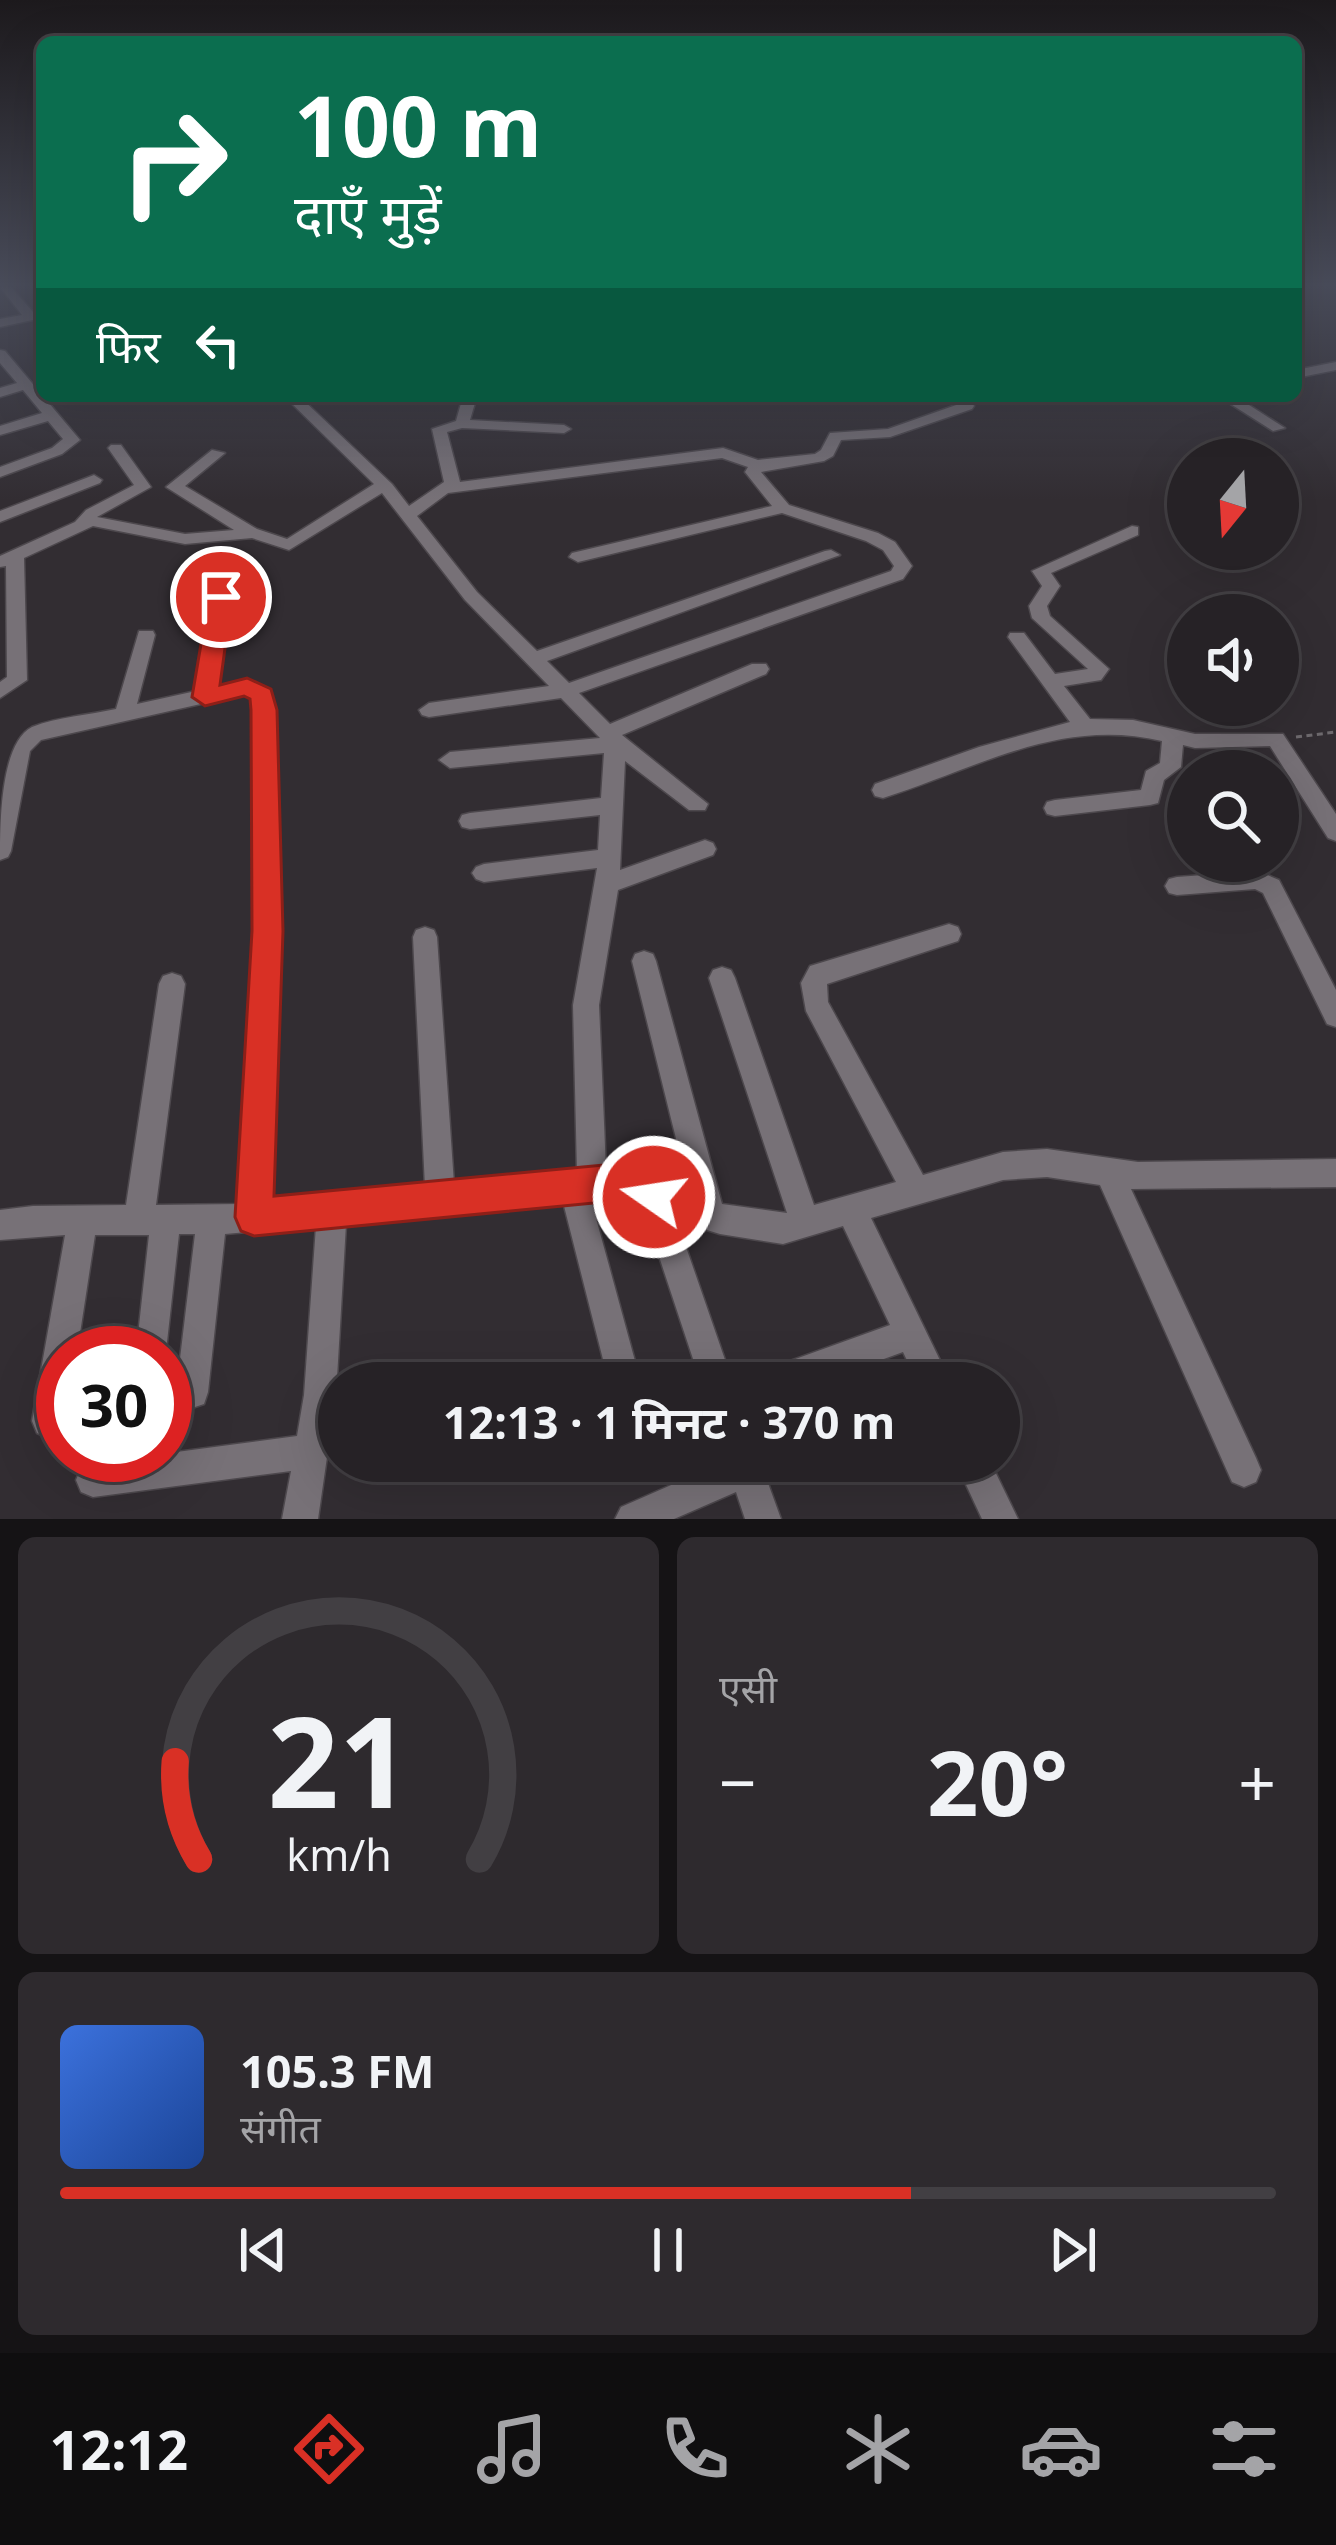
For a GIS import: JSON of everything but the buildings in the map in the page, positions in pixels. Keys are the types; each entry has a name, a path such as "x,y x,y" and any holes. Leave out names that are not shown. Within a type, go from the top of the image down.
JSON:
{"street":[{"path":"2,360 36,398"},
{"path":"1302,373 1336,366"},
{"path":"0,393 24,385"},
{"path":"0,472 70,443 71,437 40,402"},
{"path":"297,402 384,485 471,596 533,659 612,738 697,804"},
{"path":"462,424 468,402"},
{"path":"443,490 724,453 758,465 819,458 828,453 835,436 898,431 967,406 965,402"},
{"path":"1235,402 1278,428"},
{"path":"0,431 52,415"},
{"path":"409,514 454,476 440,428 462,424 564,429"},
{"path":"82,525 92,513 142,487 116,448"},
{"path":"217,453 174,487 279,545 294,543 384,485"},
{"path":"758,465 753,472 783,508"},
{"path":"0,517 94,480"},
{"path":"430,710 565,691 901,571 903,560 889,546 806,512 783,508 578,556"},
{"path":"0,691 17,680 8,559 96,521 192,540 253,533"},
{"path":"1049,681 1094,675 1099,669 1041,619 1038,605 1051,586 1041,571 1132,531"},
{"path":"533,659 831,555"},
{"path":"205,697 221,597"},
{"path":"124,716 146,635"},
{"path":"1017,637 1084,726"},
{"path":"450,760 612,738 759,669"},
{"path":"0,851 23,742 42,731 247,687 257,689 263,700 267,931 254,1217"},
{"path":"883,790 986,752 1084,726 1133,727 1173,738 1276,739 1336,832"},
{"path":"612,738 614,805 608,884 586,1005 583,1185 621,1362"},
{"path":"1054,808 1150,797 1154,776 1170,767 1173,738"},
{"path":"470,821 614,805"},
{"path":"608,884 705,849"},
{"path":"484,873 610,858"},
{"path":"1177,886 1258,880 1271,887 1336,1016"},
{"path":"917,1192 815,1003 814,982 819,974 949,934"},
{"path":"424,937 440,1198"},
{"path":"644,961 710,1216"},
{"path":"722,978 806,1225"},
{"path":"152,1326 152,1220 172,983"},
{"path":"0,1225 254,1217 583,1185 626,1188 751,1226 806,1225 1026,1163 1109,1173 1336,1173"},
{"path":"1109,1173 1244,1470"},
{"path":"654,1197 710,1362"},
{"path":"300,1519 320,1395 332,1209"},
{"path":"852,1212 924,1362"},
{"path":"192,1383 212,1219"},
{"path":"66,1326 83,1220"},
{"path":"833,1362 911,1334"},
{"path":"192,1467 310,1451"},
{"path":"633,1519 711,1482"},
{"path":"750,1482 763,1519"},
{"path":"982,1482 1000,1519"}],"path":[{"path":"1276,739 1336,732"}],"route":[{"path":"221,597 205,697 257,689 264,710 267,931 254,1217 573,1185 604,1184 654,1197"}]}
